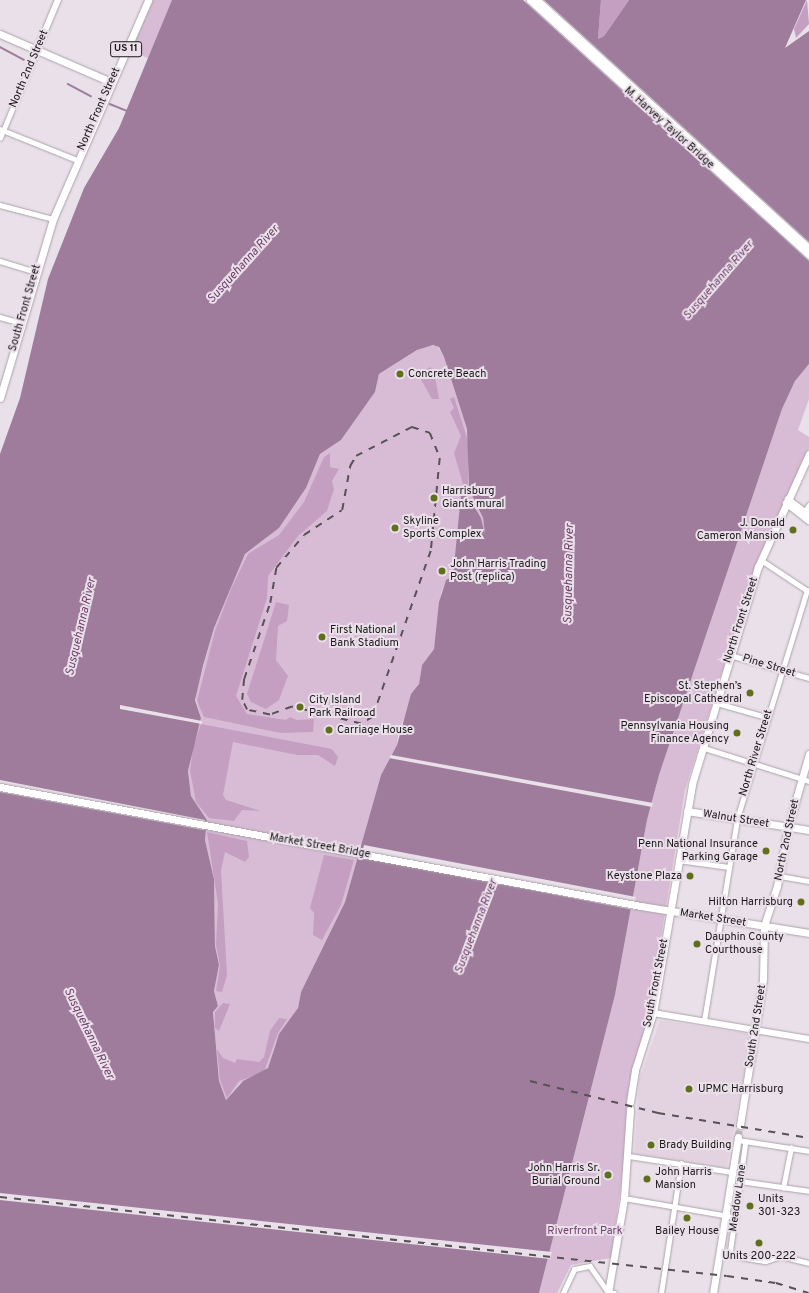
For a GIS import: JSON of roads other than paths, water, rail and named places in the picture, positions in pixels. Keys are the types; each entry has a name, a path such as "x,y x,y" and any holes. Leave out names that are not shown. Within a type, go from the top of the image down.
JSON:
{"main road":[{"name":"North Front Street","path":"53,219 77,160 148,0"},
{"name":"M. Harvey Taylor Bridge","path":"530,0 809,255"},
{"name":"M. Harvey Taylor Bridge","path":"537,0 809,248"},
{"path":"0,34 111,82"},
{"name":"South Front Street","path":"0,398 35,272 53,219"},
{"name":"North Front Street","path":"669,911 687,811 730,655 761,560 809,456"},
{"name":"North 2nd Street","path":"764,926 780,876 788,827 805,780 809,754"},
{"name":"Market Street Bridge","path":"0,787 301,841 641,906"},
{"name":"Walnut Street","path":"687,811 809,830"},
{"name":"Market Street","path":"641,906 720,920 809,933"},
{"name":"South Front Street","path":"609,1293 629,1156 630,1105 635,1070 653,1013 669,911"},
{"name":"South 2nd Street","path":"740,1125 765,963 764,926"},
{"path":"653,1013 809,1039"},
{"path":"713,1293 738,1138"}],"street":[{"name":"North 2nd Street","path":"0,138 2,129 58,0"},
{"path":"2,129 77,160"},
{"path":"0,205 53,219"},
{"path":"0,261 35,272"},
{"path":"0,317 20,323"},
{"path":"787,501 807,513 809,505"},
{"path":"787,501 809,521"},
{"path":"761,560 808,591"},
{"name":"North River Street","path":"704,1021 737,819 766,717 808,591"},
{"name":"Pine Street","path":"730,655 809,678"},
{"path":"716,703 766,717"},
{"path":"704,748 805,780"},
{"path":"678,860 729,867"},
{"path":"780,876 809,881"},
{"path":"738,1138 746,1141 809,1151"},
{"name":"Meadow Lane","path":"746,1141 730,1254 765,1261 781,1256 809,1263"},
{"path":"783,1188 791,1148"},
{"path":"629,1156 732,1172"},
{"path":"661,1293 681,1164"},
{"path":"740,1181 809,1191"},
{"path":"624,1198 736,1217"},
{"name":"South Front Street","path":"563,1293 574,1269 590,1266 609,1293"}],"water":[{"name":"Susquehanna River","path":"172,0 601,0 598,39 604,36 629,0 806,0 785,48 809,31 809,364 795,381 782,409 659,775 647,820 615,995 539,1293 0,1293 0,454 20,398 48,279 84,188 119,128","holes":["433,345 439,347 444,357 467,429 469,489 483,518 485,534 481,518 466,493 461,495 453,576 446,580 439,602 434,649 422,665 419,684 411,694 397,745 381,775 345,902 301,992 298,1008 279,1034 268,1068 243,1081 226,1100 219,1081 213,1012 218,1006 214,991 219,965 215,946 214,879 205,840 207,820 191,796 188,771 201,718 195,700 203,666 214,628 245,554 279,528 306,488 320,454 341,440 375,392 379,374 417,350"]}],"waterway":[{"path":"0,47 24,60"},
{"path":"68,84 91,96"},
{"path":"110,104 127,111"}],"tunnel":[{"path":"738,1137 740,1125"}],"railway":[{"path":"412,427 430,433 440,458 431,551 373,717 361,724 292,707 270,715 247,710 242,700 244,679 270,603 276,568 304,535 342,510 350,466 356,456 412,427"},
{"path":"530,1081 658,1113 809,1138"},
{"path":"0,1197 727,1276 776,1283 809,1293"}],"place":[{"name":"Concrete Beach","path":"400,374"},
{"name":"Harrisburg Giants mural","path":"434,498"},
{"name":"Skyline Sports Complex","path":"395,528"},
{"name":"J. Donald Cameron Mansion","path":"793,530"},
{"name":"John Harris Trading Post (replica)","path":"442,571"},
{"name":"First National Bank Stadium","path":"322,637"},
{"name":"St. Stephen’s Episcopal Cathedral","path":"750,693"},
{"name":"City Island Park Railroad","path":"300,707"},
{"name":"Carriage House","path":"329,730"},
{"name":"Pennsylvania Housing Finance Agency","path":"737,733"},
{"name":"Penn National Insurance Parking Garage","path":"766,851"},
{"name":"Keystone Plaza","path":"690,876"},
{"name":"Hilton Harrisburg","path":"801,902"},
{"name":"Dauphin County Courthouse","path":"697,944"},
{"name":"UPMC Harrisburg","path":"689,1089"},
{"name":"Brady Building","path":"651,1145"},
{"name":"John Harris Sr. Burial Ground","path":"608,1175"},
{"name":"John Harris Mansion","path":"647,1179"},
{"name":"Units 301-323","path":"750,1206"},
{"name":"Bailey House","path":"687,1218"},
{"name":"Units 200-222","path":"759,1243"}],"park label":[{"name":"Riverfront Park","path":"585,1231"}]}
